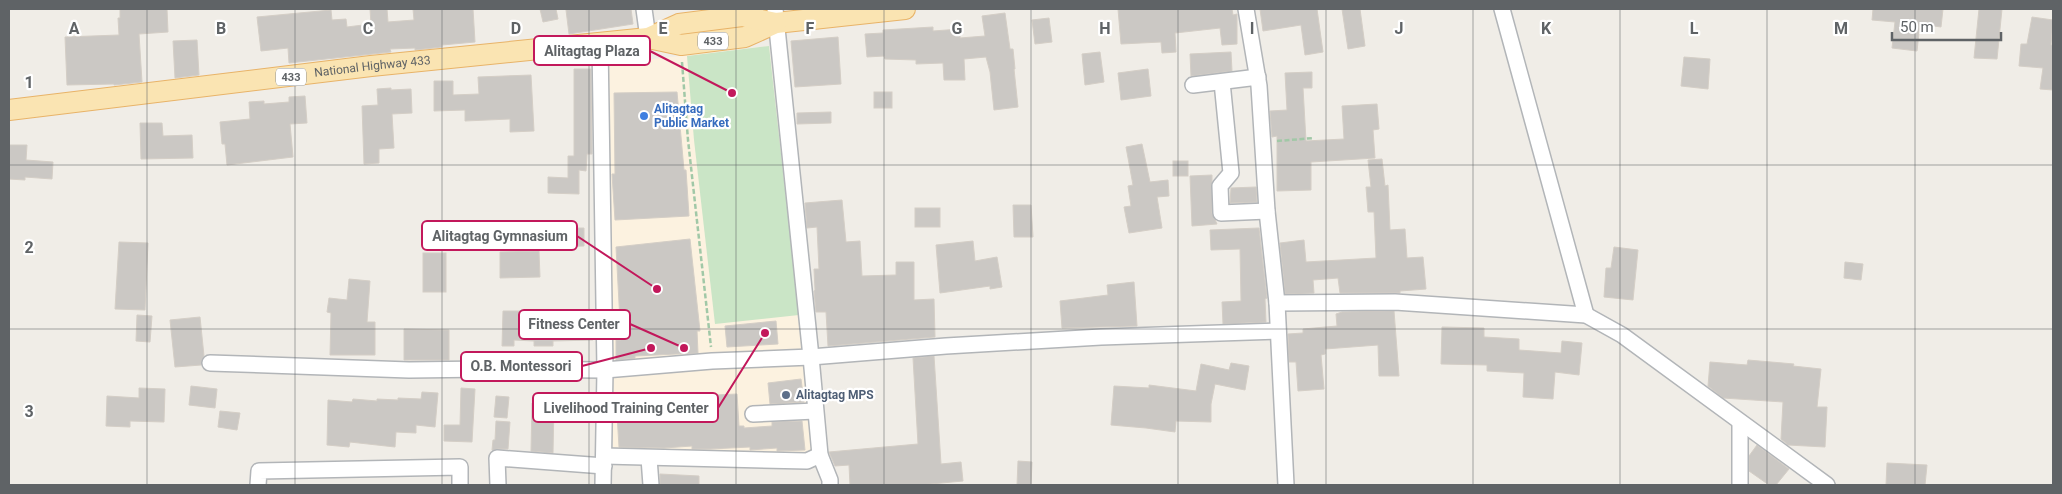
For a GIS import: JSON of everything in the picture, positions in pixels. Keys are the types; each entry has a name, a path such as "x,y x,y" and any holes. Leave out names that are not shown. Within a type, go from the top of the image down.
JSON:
{"main road":[{"name":"National Highway 433","path":"648,38 679,24 742,16 905,9"},
{"name":"National Highway 433","path":"9,110 167,93 371,66 648,38 681,45 745,37 775,16"}],"street":[{"path":"644,9 648,38"},
{"path":"1246,9 1258,77 1267,211 1278,331 1286,485"},
{"path":"1502,9 1586,315"},
{"path":"775,16 812,357 820,455 830,480 830,485"},
{"path":"600,43 605,370 603,485"},
{"path":"1193,85 1258,77"},
{"path":"1222,82 1231,173 1220,186 1221,213 1267,211"},
{"path":"1276,303 1395,302 1586,315 1622,335 1826,485"},
{"path":"210,363 409,370 605,370 712,361 812,357 946,346 1101,337 1278,331"},
{"path":"753,414 815,412"},
{"path":"1740,422 1740,485"},
{"path":"498,485 497,458 604,461 649,458 807,461 820,455"},
{"path":"649,458 651,485"},
{"path":"258,485 259,471 460,467 460,485"}],"path":[{"path":"681,45 688,140 712,361"},
{"path":"1263,142 1314,138"}],"shaded area":[{"path":"769,46 814,445 808,454 613,453 608,64"}],"green space":[{"path":"769,46 799,315 715,324 694,140 687,56"}],"building":[{"path":"120,9 167,9 168,32 139,34 142,82 114,85 67,85 65,37 119,35 118,18 120,18"},
{"path":"370,9 387,9 388,22 414,20 413,9 473,9 475,42 415,50 415,48 390,49 391,52 289,63 288,48 261,51 257,17 331,10 332,20 346,19 347,27 371,24"},
{"path":"540,9 556,9 558,19 543,22"},
{"path":"631,9 633,24 569,34 566,10"},
{"path":"1118,9 1232,9 1233,15 1237,14 1237,44 1222,45 1220,28 1175,33 1176,52 1162,53 1161,42 1121,44"},
{"path":"1260,9 1317,9 1323,52 1305,55 1301,25 1263,31"},
{"path":"1342,9 1360,9 1365,46 1348,49"},
{"path":"1873,9 1943,9 1941,27 1920,24 1917,51 1892,48 1895,22 1872,20"},
{"path":"1979,9 2002,9 1997,59 1974,58"},
{"path":"1005,13 1010,49 1013,49 1018,107 994,110 990,72 986,57 964,59 965,80 944,80 943,63 916,64 916,60 885,59 884,56 867,57 865,34 883,33 883,30 933,27 933,31 960,29 960,38 985,36 982,16"},
{"path":"2032,17 2053,20 2051,45 2053,45 2053,90 2040,89 2043,68 2019,66 2021,44 2027,44"},
{"path":"1049,18 1052,42 1035,44 1032,20"},
{"path":"838,37 841,84 795,87 791,41"},
{"path":"197,40 199,75 175,78 173,41"},
{"path":"1100,52 1104,82 1085,85 1082,54"},
{"path":"1231,52 1232,71 1191,76 1190,54"},
{"path":"1684,57 1710,59 1708,89 1681,86"},
{"path":"574,69 591,69 592,154 587,154 586,171 579,170 579,194 548,193 548,177 568,178 568,156 574,156"},
{"path":"1148,69 1151,96 1121,100 1118,73"},
{"path":"1312,72 1312,88 1303,88 1306,141 1344,139 1342,106 1377,104 1379,129 1373,130 1375,158 1311,162 1311,190 1277,191 1277,136 1272,137 1270,111 1287,110 1285,73"},
{"path":"531,75 534,131 510,132 510,119 465,121 465,110 434,111 434,81 453,81 453,95 479,94 478,77"},
{"path":"391,88 391,90 411,89 412,113 392,114 394,148 379,149 379,163 364,164 362,106 378,105 377,89"},
{"path":"677,92 689,216 615,220 612,174 615,174 614,93"},
{"path":"874,92 892,92 892,108 874,108"},
{"path":"305,96 307,123 290,124 293,157 227,165 225,144 222,144 220,122 250,119 249,102 264,101 264,104 289,102 289,97"},
{"path":"831,112 831,123 797,124 797,113"},
{"path":"140,123 162,123 163,136 192,135 193,158 141,159"},
{"path":"1142,144 1150,182 1168,180 1169,196 1157,197 1162,228 1129,233 1124,207 1131,206 1128,186 1133,185 1126,147"},
{"path":"9,145 27,145 26,160 53,162 52,179 25,177 25,180 9,179"},
{"path":"1382,159 1385,186 1388,185 1390,230 1405,229 1407,258 1423,257 1426,289 1400,291 1400,293 1340,293 1338,278 1313,280 1314,293 1285,294 1280,243 1304,240 1306,262 1376,258 1374,212 1368,212 1366,187 1371,187 1368,160"},
{"path":"1173,161 1188,161 1188,176 1173,176"},
{"path":"1212,175 1212,213 1217,224 1192,226 1190,176"},
{"path":"1256,187 1257,202 1230,203 1231,188"},
{"path":"842,200 846,242 860,241 862,276 896,275 896,262 914,262 914,300 934,299 935,337 828,346 826,312 816,312 814,291 814,269 819,269 817,227 807,228 805,203"},
{"path":"1013,205 1031,205 1033,237 1014,237"},
{"path":"915,208 940,208 940,227 915,227"},
{"path":"537,228 584,228 584,246 538,247"},
{"path":"1259,228 1267,298 1265,299 1266,322 1223,324 1222,302 1241,301 1240,249 1211,250 1210,230"},
{"path":"690,239 700,331 697,331 698,353 635,356 635,358 616,360 616,340 621,340 616,247"},
{"path":"973,241 975,261 997,257 1002,287 990,289 990,286 940,293 936,245"},
{"path":"119,242 148,243 145,310 115,309"},
{"path":"1614,247 1638,250 1633,300 1604,297 1606,268 1611,268"},
{"path":"539,251 540,277 500,278 500,252"},
{"path":"423,253 446,253 446,292 423,292"},
{"path":"1845,262 1863,264 1861,280 1844,278"},
{"path":"349,279 370,281 367,322 375,322 375,355 330,355 331,313 327,312 329,298 347,300"},
{"path":"1134,282 1137,326 1062,328 1060,301 1108,295 1107,285"},
{"path":"503,311 554,311 554,316 592,316 593,340 553,341 553,346 534,346 534,341 514,340 514,346 502,346"},
{"path":"1394,311 1399,376 1379,376 1378,345 1325,349 1325,354 1321,355 1324,389 1298,391 1296,362 1289,362 1288,334 1303,333 1303,329 1337,326 1336,314 1342,312"},
{"path":"137,315 152,316 150,342 136,341"},
{"path":"200,317 204,356 201,365 175,367 170,320"},
{"path":"776,321 778,344 727,347 725,326"},
{"path":"1442,327 1484,328 1484,337 1519,339 1519,350 1561,353 1562,341 1582,343 1579,375 1555,372 1553,399 1523,397 1524,373 1487,371 1487,365 1441,364"},
{"path":"404,329 449,330 449,360 404,360"},
{"path":"934,356 941,464 961,462 963,481 920,485 850,485 849,465 835,466 829,452 918,444 913,358"},
{"path":"1748,360 1794,364 1793,366 1821,369 1817,407 1827,407 1825,447 1788,445 1781,439 1783,402 1723,398 1708,386 1710,362 1747,365"},
{"path":"1231,363 1249,366 1245,390 1215,384 1211,404 1211,422 1176,421 1175,432 1111,425 1114,386 1149,388 1149,385 1196,391 1201,364 1229,370"},
{"name":"Alitagtag MPS","path":"801,379 804,402 770,404 768,383"},
{"path":"191,386 217,389 215,408 189,405"},
{"path":"139,388 165,389 164,422 130,421 130,427 106,426 107,396 139,398"},
{"path":"461,388 475,389 472,442 444,441 444,425 460,425"},
{"path":"422,392 438,393 435,427 416,425 416,433 396,432 395,447 350,442 349,447 327,445 328,400 352,402 353,399 377,401 377,399 398,400 398,398 421,399"},
{"path":"737,394 739,426 744,426 744,428 772,426 772,422 802,421 805,450 777,451 777,448 750,450 750,447 692,449 692,446 664,448 619,447 616,397 650,395 650,398"},
{"path":"496,396 509,397 507,418 494,417"},
{"path":"532,403 554,404 553,453 531,451"},
{"path":"220,411 240,413 237,430 218,427"},
{"path":"496,421 510,422 508,449 492,450 493,440 495,440"},
{"path":"1757,445 1789,469 1776,485 1769,485 1749,471 1749,456"},
{"path":"1018,461 1032,462 1031,485 1017,485"},
{"path":"1887,463 1927,465 1925,485 1886,485"},
{"path":"660,474 699,476 699,485 660,485"}],"place":[{"name":"Alitagtag Plaza","path":"732,93"},
{"name":"Alitagtag Public Market","path":"644,116"},
{"name":"Alitagtag Gymnasium","path":"657,289"},
{"name":"Livelihood Training Center","path":"765,333"},
{"name":"O.B. Montessori","path":"651,348"},
{"name":"Fitness Center","path":"684,348"},
{"name":"Alitagtag MPS","path":"786,395"}]}
